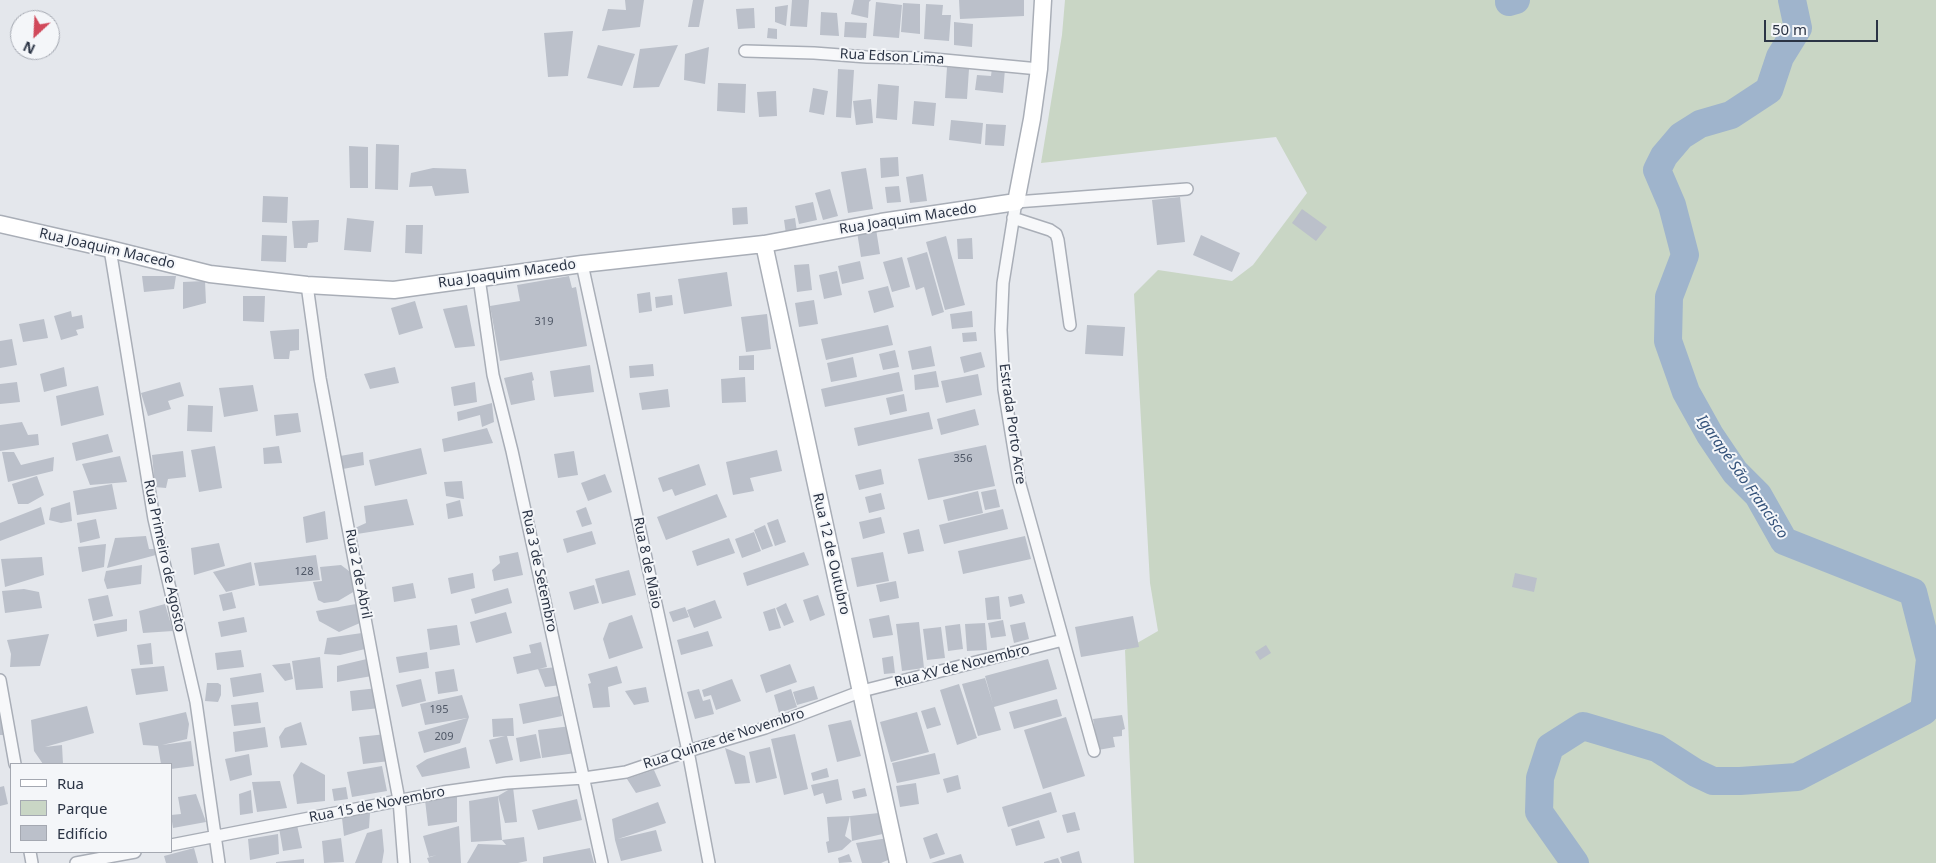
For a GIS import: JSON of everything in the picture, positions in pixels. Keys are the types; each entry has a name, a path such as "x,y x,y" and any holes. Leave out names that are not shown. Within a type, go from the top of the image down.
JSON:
{"street":[{"name":"Estrada Porto Acre","path":"1044,0 1039,69 1032,119 1003,283 1001,330 1004,389 1019,481 1094,751"},
{"name":"Rua Edson Lima","path":"745,51 923,58 1039,69"},
{"path":"1015,210 1187,189"},
{"path":"1015,210 1056,234 1070,325"},
{"name":"Rua Joaquim Macedo","path":"0,224 110,248 210,274 307,285 394,290 582,264 764,244 881,222 1015,210"},
{"name":"Rua 12 de Outubro","path":"764,244 898,863"},
{"name":"Rua Primeiro de Agosto","path":"110,248 154,519 196,702 219,863"},
{"name":"Rua 8 de Maio","path":"582,264 688,751 709,863"},
{"name":"Rua 3 de Setembro","path":"479,278 493,375 512,451 602,863"},
{"name":"Rua 2 de Abril","path":"307,285 320,378 399,800 404,863"},
{"name":"Rua XV de Novembro","path":"862,691 1063,640"},
{"path":"0,680 14,763"},
{"name":"Rua Quinze de Novembro","path":"584,778 626,772 765,728 862,691"},
{"name":"Rua 15 de Novembro","path":"172,845 399,800 507,783 584,778"},
{"path":"76,863 131,853"}],"green space":[{"path":"1065,0 1936,0 1936,863 1134,863 1125,650 1158,631 1150,583 1134,294 1158,270 1232,281 1253,265 1307,193 1276,137 1041,163 1062,35"}],"building":[{"path":"625,0 644,0 640,27 602,31 608,9 626,10"},
{"path":"693,0 704,0 699,27 688,27"},
{"path":"792,0 809,0 807,27 790,26"},
{"path":"854,0 871,0 869,2 868,18 851,14"},
{"path":"959,0 1024,0 1024,16 960,19"},
{"path":"876,2 902,5 899,38 873,36"},
{"path":"903,3 920,4 920,34 901,32"},
{"path":"926,4 943,5 942,15 951,15 949,41 924,39"},
{"path":"788,5 786,26 775,22 775,7"},
{"path":"754,8 755,28 738,29 736,9"},
{"path":"821,12 837,13 839,36 820,35"},
{"path":"845,22 867,23 866,38 844,37"},
{"path":"954,22 973,24 972,47 954,45"},
{"path":"768,28 777,29 777,39 767,38"},
{"path":"573,31 568,76 548,77 544,33"},
{"path":"598,45 635,54 622,86 587,78"},
{"path":"678,45 659,87 633,88 640,49"},
{"path":"709,47 705,84 684,80 685,54"},
{"path":"947,67 969,69 967,99 945,98"},
{"path":"992,68 1005,69 1003,93 975,90 977,75 991,76"},
{"path":"838,69 854,70 851,118 836,117"},
{"path":"718,83 746,84 745,113 717,111"},
{"path":"878,84 899,86 897,120 876,118"},
{"path":"813,88 828,91 824,115 809,112"},
{"path":"776,91 777,116 759,117 757,92"},
{"path":"871,99 873,123 856,125 853,101"},
{"path":"914,101 936,103 934,126 912,124"},
{"path":"951,120 983,123 981,144 949,140"},
{"path":"986,124 1006,125 1004,146 985,145"},
{"path":"376,144 399,145 398,190 375,189"},
{"path":"349,146 368,147 368,188 350,188"},
{"path":"898,157 899,176 881,178 880,158"},
{"path":"433,168 466,169 469,193 435,196 432,186 409,187 411,173"},
{"path":"866,168 873,209 848,213 841,172"},
{"path":"923,174 927,201 910,203 906,177"},
{"path":"899,186 901,202 887,203 885,187"},
{"path":"830,189 838,216 823,220 815,193"},
{"path":"263,196 288,197 287,223 262,222"},
{"path":"1180,197 1185,242 1157,245 1152,200"},
{"path":"813,202 817,220 799,224 795,206"},
{"path":"747,207 748,224 733,225 732,208"},
{"path":"1302,209 1327,227 1316,241 1292,223"},
{"path":"347,218 374,221 371,252 344,250"},
{"path":"795,218 797,232 786,234 784,220"},
{"path":"319,220 318,242 308,243 307,248 294,248 292,221"},
{"path":"406,225 423,225 422,254 405,253"},
{"path":"876,229 880,254 861,257 857,232"},
{"path":"262,235 287,236 286,262 261,261"},
{"path":"1201,235 1240,253 1232,272 1193,255"},
{"path":"946,236 965,305 945,310 926,242"},
{"path":"972,238 973,259 958,259 957,239"},
{"path":"927,252 944,312 932,316 924,287 916,290 907,258"},
{"path":"902,257 910,287 892,292 883,262"},
{"path":"860,261 864,279 842,284 838,266"},
{"path":"809,264 812,290 797,292 794,265"},
{"path":"837,271 842,295 824,299 819,275"},
{"path":"727,272 732,306 684,314 678,279"},
{"path":"142,276 176,276 174,289 144,292"},
{"path":"569,276 572,288 576,287 587,346 500,361 490,306 520,301 517,285"},
{"path":"205,281 206,303 183,309 183,282"},
{"path":"888,286 894,307 874,313 868,291"},
{"path":"650,292 652,311 639,313 637,294"},
{"path":"672,295 673,305 656,308 655,297"},
{"path":"243,296 265,296 264,322 243,321"},
{"path":"814,300 818,324 799,327 795,303"},
{"path":"415,301 423,328 399,335 391,308"},
{"path":"467,305 475,346 455,348 443,309"},
{"path":"71,311 72,317 82,315 84,328 76,330 78,335 61,340 54,316"},
{"path":"972,311 973,327 952,329 950,314"},
{"path":"767,314 771,349 746,352 741,317"},
{"path":"44,319 48,338 23,342 19,324"},
{"path":"888,325 893,345 826,360 821,339"},
{"path":"1087,325 1125,327 1123,356 1085,354"},
{"path":"299,329 299,350 290,351 289,359 274,359 270,331"},
{"path":"976,332 977,341 963,342 962,333"},
{"path":"12,339 17,365 0,368 0,341"},
{"path":"931,346 935,366 912,370 908,351"},
{"path":"895,350 899,367 883,370 879,354"},
{"path":"981,352 985,367 964,373 960,357"},
{"path":"754,355 754,370 739,370 739,356"},
{"path":"853,357 857,377 831,382 827,363"},
{"path":"653,364 654,376 630,378 629,366"},
{"path":"590,365 594,392 554,397 550,371"},
{"path":"64,367 67,386 44,392 40,374"},
{"path":"395,367 399,383 370,389 364,374"},
{"path":"936,371 939,387 915,390 914,375"},
{"path":"532,372 535,400 511,405 504,378"},
{"path":"899,372 903,391 825,407 821,389"},
{"path":"978,374 982,395 946,403 941,381"},
{"path":"745,377 746,402 722,403 721,379"},
{"path":"17,382 20,402 0,404 0,384"},
{"path":"180,382 184,396 168,401 171,409 148,416 141,393"},
{"path":"475,382 477,402 454,406 451,387"},
{"path":"253,385 258,411 224,417 219,388"},
{"path":"98,386 104,415 61,426 56,396"},
{"path":"668,389 670,407 642,410 639,393"},
{"path":"904,394 907,411 890,415 886,398"},
{"path":"492,403 494,422 482,427 480,415 458,421 457,412"},
{"path":"188,405 213,406 212,432 187,431"},
{"path":"975,409 979,425 941,435 937,419"},
{"path":"929,412 933,429 858,446 854,428"},
{"path":"298,413 301,432 276,436 274,415"},
{"path":"22,422 28,435 38,434 39,445 0,451 0,425"},
{"path":"487,428 493,443 444,452 442,439"},
{"path":"108,434 113,452 76,461 72,443"},
{"path":"986,445 995,486 928,500 918,459"},
{"path":"215,446 222,488 199,492 191,450"},
{"path":"279,446 282,463 264,464 263,448"},
{"path":"421,448 427,474 375,486 369,460"},
{"path":"777,450 782,471 750,478 754,491 733,495 726,462"},
{"path":"183,451 186,477 168,479 166,488 155,487 152,455"},
{"path":"574,451 578,475 558,478 554,454"},
{"path":"2,452 14,452 21,465 54,457 53,471 8,482"},
{"path":"363,452 364,465 343,469 340,456"},
{"path":"120,456 127,482 90,485 82,464"},
{"path":"699,464 706,485 675,496 672,489 663,492 658,478"},
{"path":"881,469 884,484 859,490 855,475"},
{"path":"605,474 612,492 588,501 581,483"},
{"path":"37,476 44,495 28,504 18,504 12,484"},
{"path":"462,481 464,499 446,496 444,482"},
{"path":"112,484 117,509 77,515 73,491"},
{"path":"996,489 1000,507 985,510 981,492"},
{"path":"978,491 983,513 948,521 943,500"},
{"path":"881,493 885,509 869,513 865,497"},
{"path":"717,494 727,517 666,540 657,517"},
{"path":"407,499 414,525 357,534 355,528 366,523 364,506"},
{"path":"460,500 463,516 448,519 446,504"},
{"path":"70,502 72,521 61,523 49,520 51,508"},
{"path":"41,507 45,524 0,541 0,523"},
{"path":"586,507 592,524 582,527 576,511"},
{"path":"1003,509 1008,529 944,544 939,525"},
{"path":"325,511 328,539 306,543 303,517"},
{"path":"881,517 885,533 863,539 859,522"},
{"path":"96,519 100,538 80,543 77,523"},
{"path":"778,519 786,542 775,546 767,523"},
{"path":"765,525 773,546 762,550 754,530"},
{"path":"919,529 924,551 908,554 903,533"},
{"path":"592,531 596,544 567,553 563,539"},
{"path":"754,532 761,551 742,558 735,539"},
{"path":"146,536 149,549 155,549 156,555 107,568 115,538"},
{"path":"1025,536 1031,559 963,574 958,551"},
{"path":"729,538 735,553 697,566 692,551"},
{"path":"219,543 225,566 194,575 191,548"},
{"path":"106,544 104,567 82,572 78,547"},
{"path":"518,552 523,575 494,581 492,570 500,563 499,556"},
{"path":"804,552 809,565 747,586 743,573"},
{"path":"883,552 889,581 857,587 851,558"},
{"path":"316,555 320,580 259,586 254,563"},
{"path":"42,557 44,575 5,587 1,559"},
{"path":"251,562 255,585 226,592 213,572"},
{"path":"142,565 141,584 107,589 104,580 106,571"},
{"path":"341,565 353,574 355,591 338,601 324,603 318,600 313,582 322,581 320,567"},
{"path":"629,570 636,595 602,604 595,579"},
{"path":"473,573 475,588 451,594 448,578"},
{"path":"1515,573 1537,578 1534,592 1512,587"},
{"path":"896,581 899,598 880,602 876,585"},
{"path":"413,583 416,598 394,602 392,587"},
{"path":"594,585 599,603 574,610 569,592"},
{"path":"508,588 512,603 475,614 471,599"},
{"path":"24,589 39,592 42,608 5,613 2,591"},
{"path":"232,592 236,608 223,611 219,595"},
{"path":"1022,594 1025,603 1010,607 1008,597"},
{"path":"108,595 113,616 93,621 88,599"},
{"path":"818,595 825,615 810,621 803,600"},
{"path":"999,596 1001,619 987,620 985,598"},
{"path":"715,600 722,618 694,628 687,610"},
{"path":"786,603 794,622 784,626 776,608"},
{"path":"165,604 173,631 143,633 139,611"},
{"path":"356,604 360,623 339,632 319,621 316,611"},
{"path":"685,607 689,617 673,622 669,612"},
{"path":"775,608 781,628 769,631 763,612"},
{"path":"506,612 512,633 476,643 470,622"},
{"path":"632,615 643,648 609,659 603,639 609,623"},
{"path":"889,615 893,635 873,638 869,619"},
{"path":"1133,616 1139,647 1081,657 1075,627"},
{"path":"244,617 247,632 221,637 218,622"},
{"path":"127,619 127,631 97,637 94,624"},
{"path":"1003,620 1006,636 991,638 988,623"},
{"path":"919,622 924,668 902,671 896,624"},
{"path":"1025,622 1029,639 1014,643 1010,625"},
{"path":"985,623 987,650 967,651 965,624"},
{"path":"960,624 963,649 948,651 945,626"},
{"path":"457,625 460,645 430,650 427,629"},
{"path":"941,627 945,658 927,660 923,629"},
{"path":"708,631 713,646 681,655 677,640"},
{"path":"362,633 365,649 340,655 324,654 327,638"},
{"path":"49,634 40,666 10,667 11,654 7,640"},
{"path":"541,642 547,667 517,674 513,657 531,653 529,645"},
{"path":"151,643 153,664 140,665 137,645"},
{"path":"1266,645 1271,653 1260,660 1255,652"},
{"path":"241,650 244,667 217,670 215,653"},
{"path":"427,652 429,668 399,673 396,657"},
{"path":"893,656 895,673 884,674 882,658"},
{"path":"320,657 323,688 296,690 292,661"},
{"path":"371,658 372,676 337,682 337,666"},
{"path":"1048,659 1057,689 994,707 1001,730 978,736 962,684 985,678 993,704 985,676"},
{"path":"290,663 293,679 285,681 272,665"},
{"path":"790,664 797,682 766,693 760,675"},
{"path":"164,666 168,691 136,695 131,669"},
{"path":"617,666 622,683 608,687 610,707 593,708 588,684 591,683 588,674"},
{"path":"557,667 561,685 545,687 538,669"},
{"path":"454,669 458,691 438,694 435,672"},
{"path":"261,673 264,692 233,697 230,678"},
{"path":"421,679 426,701 402,707 396,685"},
{"path":"732,679 741,701 716,710 711,695 704,697 702,690"},
{"path":"207,683 218,683 221,685 221,695 218,702 205,701"},
{"path":"959,684 977,738 957,745 940,690"},
{"path":"814,686 818,699 797,705 793,692"},
{"path":"646,687 649,702 634,705 625,691"},
{"path":"378,688 380,708 352,711 350,691"},
{"path":"699,689 703,701 710,699 714,714 695,719 687,692"},
{"path":"791,689 797,707 779,713 774,695"},
{"path":"462,695 469,717 460,743 424,753 418,732 467,718 425,725 420,704"},
{"path":"559,696 562,716 523,724 519,704"},
{"path":"1057,699 1062,716 1014,729 1009,712"},
{"path":"258,702 261,723 234,726 231,705"},
{"path":"87,706 94,733 45,747 62,745 63,763 42,763 34,751 31,720"},
{"path":"935,707 941,725 927,729 921,711"},
{"path":"186,712 189,724 187,739 162,745 191,741 194,766 172,769 172,763 161,763 158,746 143,745 139,723"},
{"path":"917,712 929,752 891,762 880,722"},
{"path":"1122,715 1125,729 1122,730 1122,736 1113,737 1115,747 1098,750 1093,719"},
{"path":"1,717 5,735 0,735"},
{"path":"1066,717 1085,776 1043,789 1024,730"},
{"path":"513,718 514,736 507,736 513,760 496,764 489,740 505,736 493,737 492,719"},
{"path":"851,720 861,756 837,762 828,725"},
{"path":"301,722 307,745 281,748 279,737 285,728"},
{"path":"571,726 575,753 542,758 538,730"},
{"path":"265,727 268,747 235,752 233,732"},
{"path":"386,734 390,761 363,764 359,737"},
{"path":"536,734 541,758 520,762 516,738"},
{"path":"795,734 808,789 784,795 771,739"},
{"path":"466,747 470,768 422,777 416,766 427,759"},
{"path":"770,747 777,778 756,783 749,752"},
{"path":"725,748 745,756 750,783 735,784"},
{"path":"935,753 940,774 897,783 892,763"},
{"path":"249,754 252,775 230,781 225,759"},
{"path":"301,762 325,775 325,801 297,804 293,775"},
{"path":"382,766 387,791 352,797 347,772"},
{"path":"827,768 829,777 813,781 811,773"},
{"path":"654,770 661,786 636,793 627,779"},
{"path":"958,775 961,789 947,793 943,779"},
{"path":"838,779 842,800 826,804 823,793 814,796 811,785"},
{"path":"280,781 287,808 257,812 252,782"},
{"path":"916,783 919,804 900,807 896,786"},
{"path":"4,786 8,804 0,806 0,787"},
{"path":"346,787 348,799 334,801 332,789"},
{"path":"513,787 517,822 505,823 498,796"},
{"path":"865,788 867,796 854,799 852,791"},
{"path":"251,790 253,813 240,815 239,794"},
{"path":"1051,792 1057,812 1008,827 1002,807"},
{"path":"196,794 206,822 173,828 172,815 181,814 178,797"},
{"path":"457,794 457,822 428,826 425,800"},
{"path":"498,796 502,840 471,842 469,801"},
{"path":"577,799 582,820 538,830 532,810"},
{"path":"658,802 666,823 618,839 656,830 662,851 621,861 612,819"},
{"path":"1075,812 1080,830 1067,833 1062,815"},
{"path":"370,813 369,828 344,836 342,818"},
{"path":"879,813 887,833 852,841 850,816"},
{"path":"850,816 845,836 852,841 842,850 828,853 826,842 829,841 827,817"},
{"path":"1039,820 1045,838 1016,846 1011,829"},
{"path":"297,825 302,848 283,851 279,828"},
{"path":"459,826 461,863 429,863 427,858 437,855 429,857 423,836"},
{"path":"382,829 384,851 382,863 355,863 367,833"},
{"path":"937,833 945,854 930,859 923,838"},
{"path":"278,834 279,854 250,860 248,839"},
{"path":"524,837 527,861 518,863 467,863 478,844 506,845 502,840"},
{"path":"341,838 344,862 324,863 322,841"},
{"path":"888,838 898,863 888,863 888,860 881,863 862,863 856,843"},
{"path":"194,848 198,863 166,863 164,856"},
{"path":"590,848 594,863 543,863 543,857"},
{"path":"1079,851 1082,863 1062,863 1060,857"},
{"path":"849,854 852,862 839,863 838,858"},
{"path":"961,854 964,863 931,863"},
{"path":"1058,858 1060,863 1044,863 1044,862"},
{"path":"304,859 304,863 276,863 276,862"}],"waterway":[{"name":"Igarapé São Francisco","path":"1509,0 1509,2 1516,0"},
{"name":"Igarapé São Francisco","path":"1575,863 1539,812 1540,778 1550,747 1583,726 1657,748 1696,773 1713,781 1740,781 1797,777 1924,711 1930,659 1913,592 1784,541 1758,495 1735,472 1710,435 1686,392 1668,341 1669,297 1685,255 1672,205 1657,170 1664,156 1681,136 1700,124 1731,115 1769,90 1780,57 1798,28 1792,0"}]}
